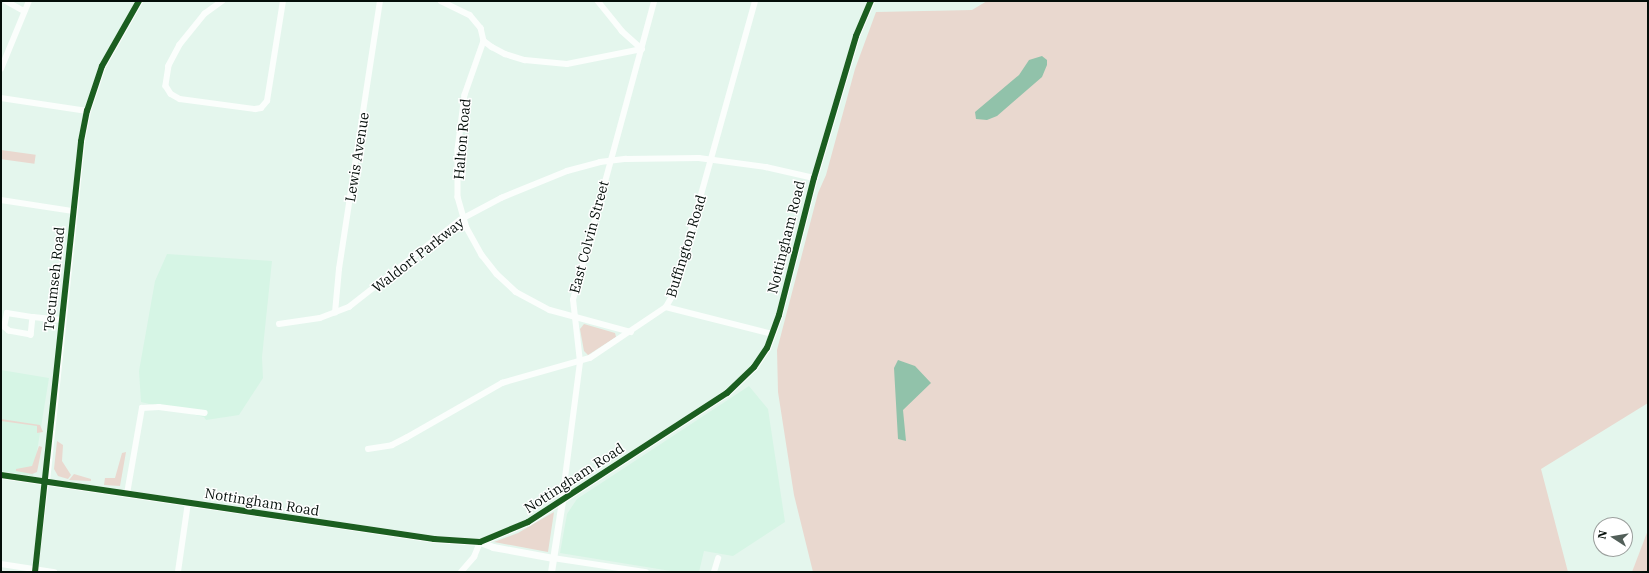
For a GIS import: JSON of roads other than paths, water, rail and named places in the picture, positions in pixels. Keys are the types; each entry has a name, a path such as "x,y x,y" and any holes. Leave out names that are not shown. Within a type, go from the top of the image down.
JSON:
{"street":[{"path":"6,1 24,11"},
{"path":"1,69 29,1"},
{"name":"Tecumseh Road","path":"35,571 46,482 81,141 87,110 102,66 139,1"},
{"path":"223,1 205,14 180,45 169,66 166,86 171,94 180,100 254,109 261,108 266,101 283,1"},
{"name":"Lewis Avenue","path":"335,313 339,270 380,1"},
{"path":"441,1 470,15 481,28 484,41 505,54 556,64 587,62 642,49"},
{"path":"598,1 622,31 642,49"},
{"name":"East Colvin Street","path":"551,572 580,362 573,300 579,272 609,161 642,49 654,1"},
{"name":"Buffington Road","path":"368,449 392,445 502,383 580,362 630,332 666,307 673,295 755,1"},
{"name":"Nottingham Road","path":"1,475 426,538 480,542 528,522 738,384 754,368 773,334 814,178 856,36 871,1"},
{"name":"Halton Road","path":"484,41 465,95 458,150 458,197 464,218 482,255 497,274 516,292 535,304 630,332"},
{"path":"1,98 87,110"},
{"name":"Waldorf Parkway","path":"279,324 335,313 369,293 420,249 464,218 540,181 567,171 609,161 712,159 814,178"},
{"path":"1,200 73,211"},
{"path":"666,307 773,334"},
{"path":"34,317 31,335 9,331 4,327 7,313 62,320"},
{"path":"127,494 142,408 159,407 205,413"},
{"path":"178,572 188,503"},
{"path":"461,572 474,557 480,542 493,547 553,558 646,572"},
{"path":"714,572 718,559"},
{"path":"1,564 35,571 54,572"}]}
